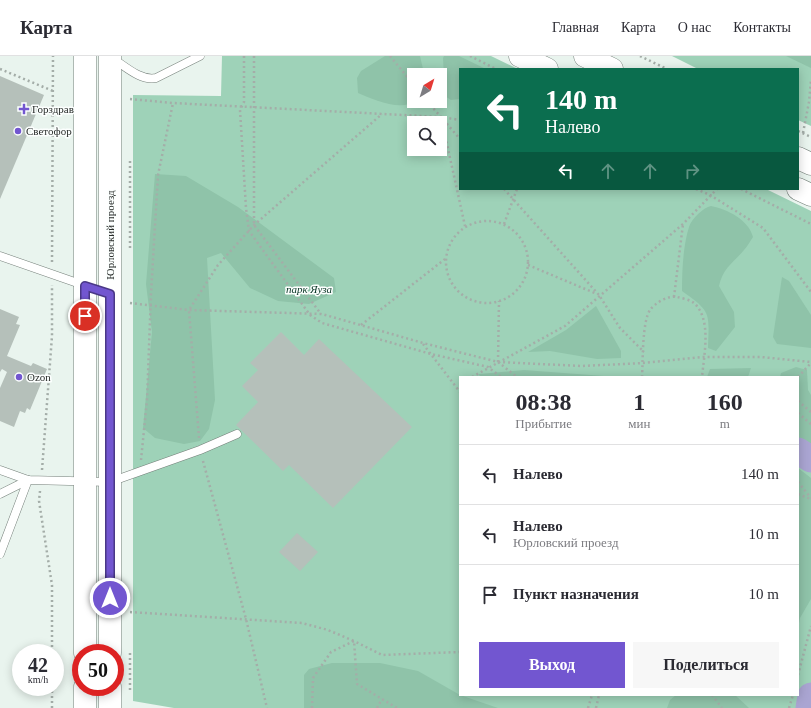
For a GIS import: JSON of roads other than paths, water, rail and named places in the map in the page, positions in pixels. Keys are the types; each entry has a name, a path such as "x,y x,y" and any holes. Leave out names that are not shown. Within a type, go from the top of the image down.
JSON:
{"main road":[{"path":"85,56 85,644"},
{"name":"Юрловский проезд","path":"110,56 110,644"},
{"path":"520,56 545,68"},
{"path":"585,56 610,68"},
{"path":"799,158 811,164"},
{"path":"799,189 811,195"},
{"path":"85,696 85,708"},
{"path":"110,696 110,708"}],"lane":[{"path":"110,56 141,77 150,79 156,78 200,56"},
{"path":"0,256 110,294"},
{"path":"0,470 28,480 110,482 200,450 237,434"},
{"path":"0,494 28,480"},
{"path":"0,554 28,480"}],"waterway":[{"path":"799,452 811,459"},
{"path":"809,708 811,696"}],"place":[{"name":"Горздрав","path":"24,109"},
{"name":"Светофор","path":"18,131"},
{"name":"Ozon","path":"19,377"}],"park label":[{"name":"парк Яуза","path":"309,289"}]}
